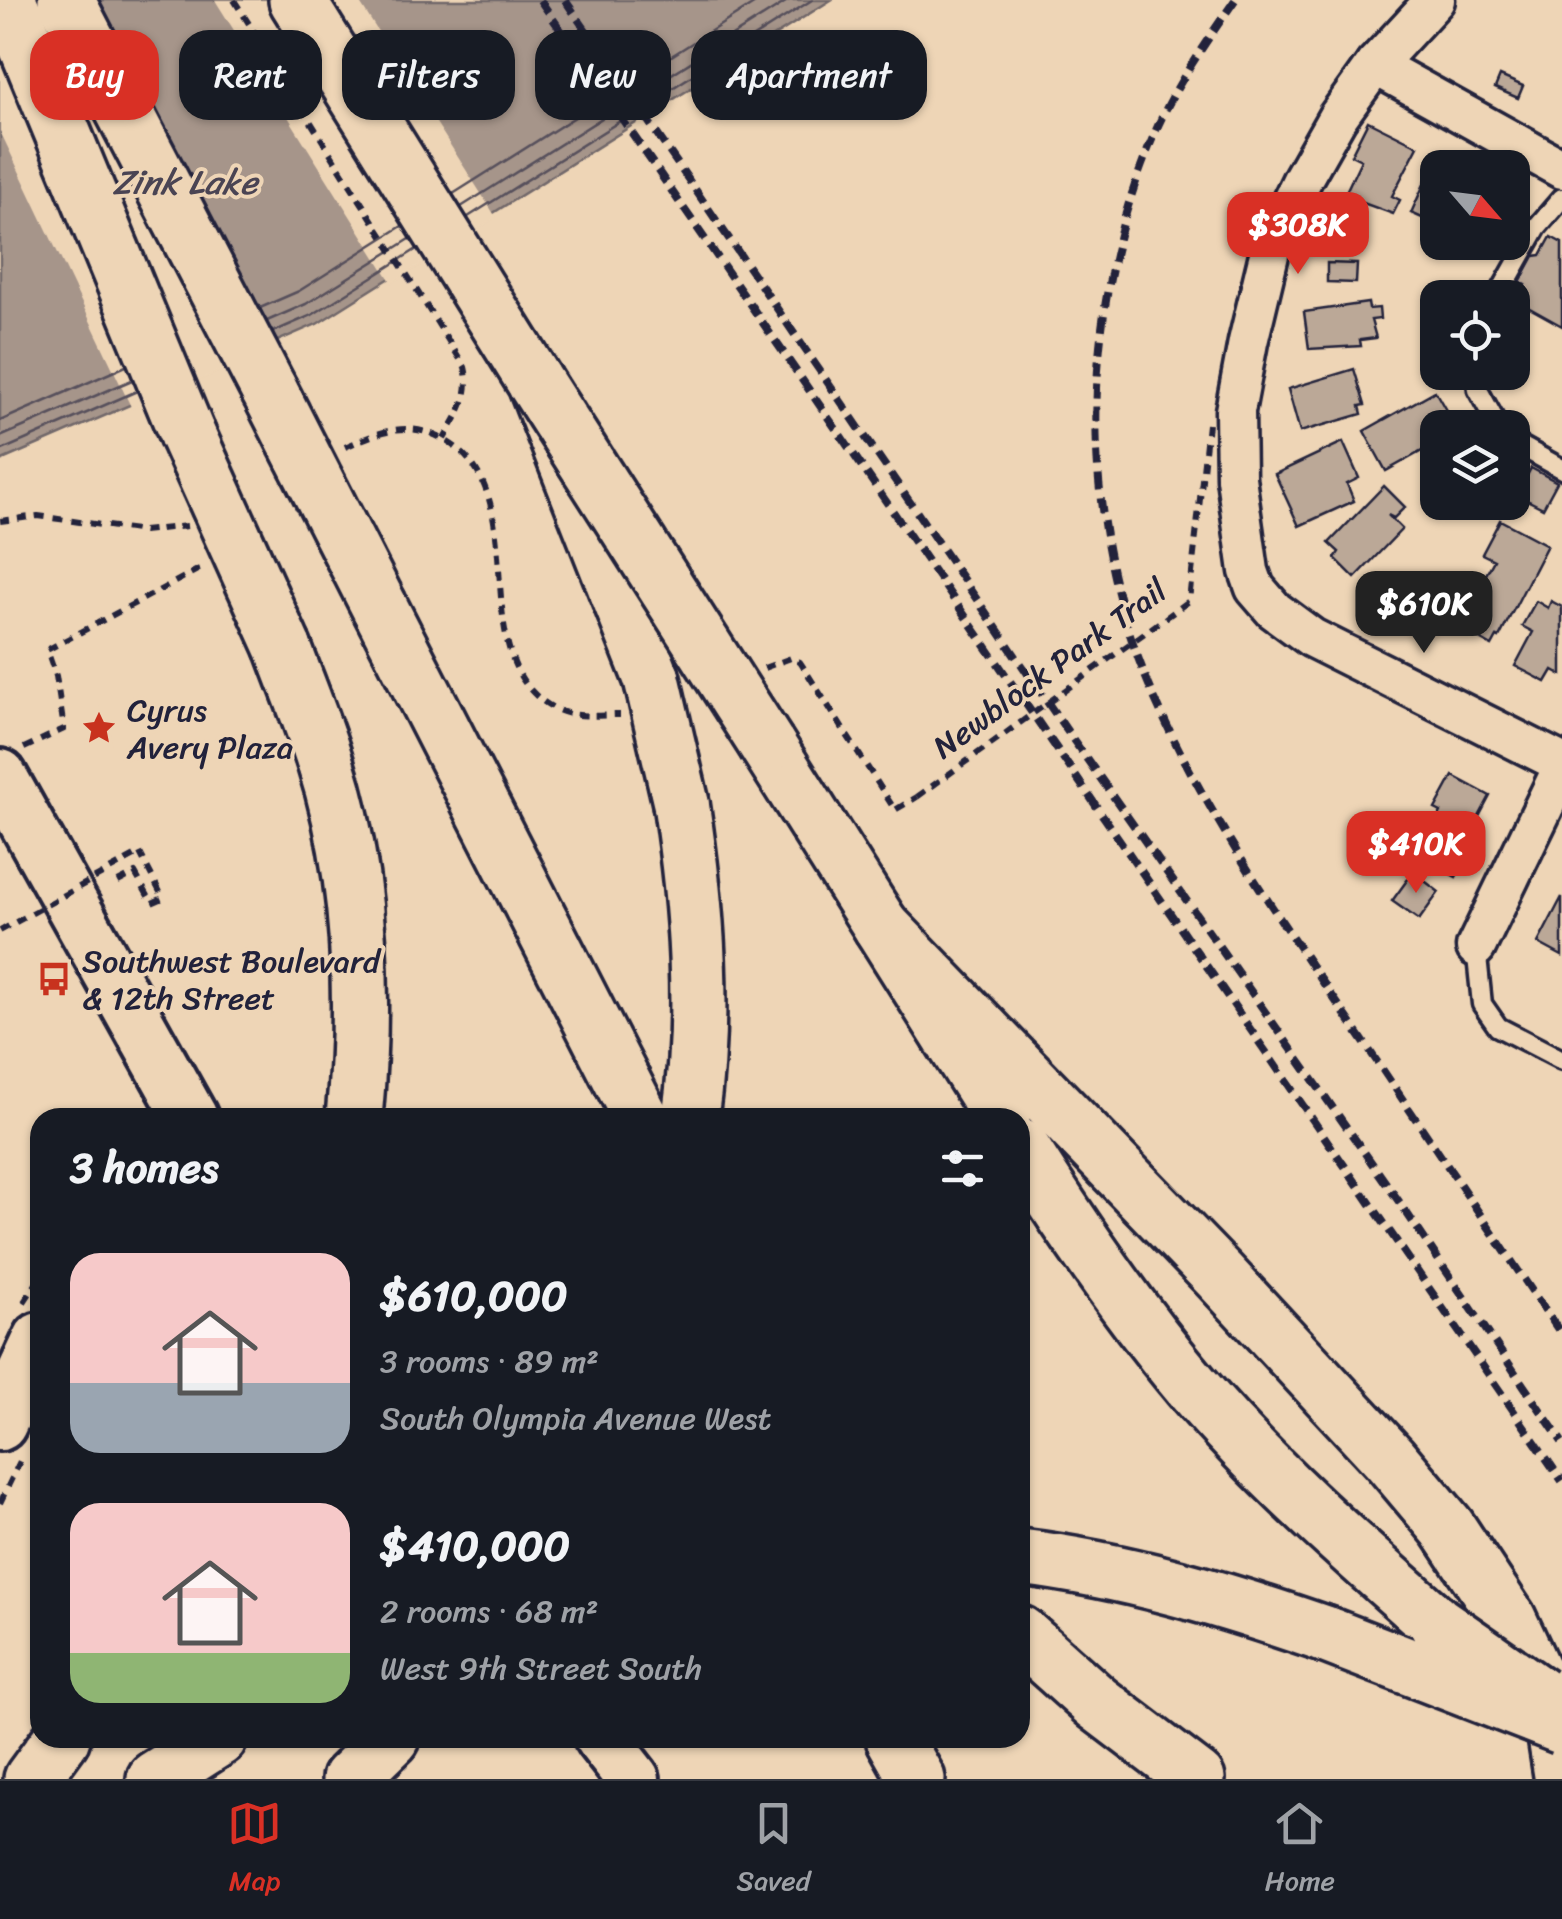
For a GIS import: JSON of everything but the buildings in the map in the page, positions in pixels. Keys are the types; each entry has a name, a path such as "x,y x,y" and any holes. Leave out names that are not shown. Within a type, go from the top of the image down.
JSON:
{"highway":[{"path":"8,0 187,434 282,647 326,764 346,856 358,960 360,1039 355,1108"},
{"path":"66,0 636,1108"},
{"path":"297,0 996,1108"},
{"path":"535,382 652,679 682,803 696,920 698,1049 691,1108"},
{"path":"454,752 604,1108"},
{"path":"881,926 1140,1192 1389,1458 1446,1527 1508,1619 1559,1721 1562,1774"},
{"path":"1030,1162 1074,1231 1152,1338 1195,1391 1286,1488 1438,1624 1559,1721"},
{"path":"1038,1559 1150,1579 1239,1604 1559,1721"},
{"path":"1030,1643 1197,1779"},
{"path":"32,1779 55,1748"},
{"path":"155,1779 203,1748"},
{"path":"900,1748 917,1779"}],"main road":[{"path":"8,764 185,1108"},
{"path":"0,1424 30,1360"},
{"path":"609,1748 633,1779"}],"street":[{"path":"1435,0 1375,65 1337,118 1272,242 1253,318 1235,428 1240,520 1255,588 1274,610 1312,638 1562,766 1476,947"},
{"path":"1375,65 1562,169"}],"lane":[{"path":"1507,280 1537,228 1562,198"},
{"path":"1530,450 1562,469"},
{"path":"1476,947 1482,1004 1498,1027 1562,1060"}],"path":[{"path":"234,0 465,367 469,384 444,439"},
{"name":"Newblock Park Trail","path":"895,810 1189,602 1208,424"},
{"path":"0,521 59,516 143,531 167,530 201,521"},
{"path":"8,764 64,729 56,676 46,650 212,563"},
{"path":"0,932 140,854 163,898 152,904 135,873 118,882"}],"water":[{"name":"Zink Lake","path":"0,0 831,0 783,30 691,30 691,88 671,101 671,30 535,30 535,120 641,120 317,324 0,461"}],"pier":[{"path":"0,0 90,0 106,30 30,30 30,120 152,120 271,349 132,409 0,131"},
{"path":"215,0 358,0 377,30 342,30 342,120 434,120 496,217 392,283 290,120 322,120 322,30 234,30"}],"railway":[{"path":"540,0 1562,1481"},
{"path":"565,0 1562,1442"},
{"path":"1235,0 1162,117 1130,200 1112,266 1101,334 1096,403 1098,472 1107,541 1122,608 1165,721 1214,815 1562,1335"}],"place":[{"name":"Cyrus Avery Plaza","path":"99,728"},
{"name":"Southwest Boulevard & 12th Street","path":"54,979"}]}
